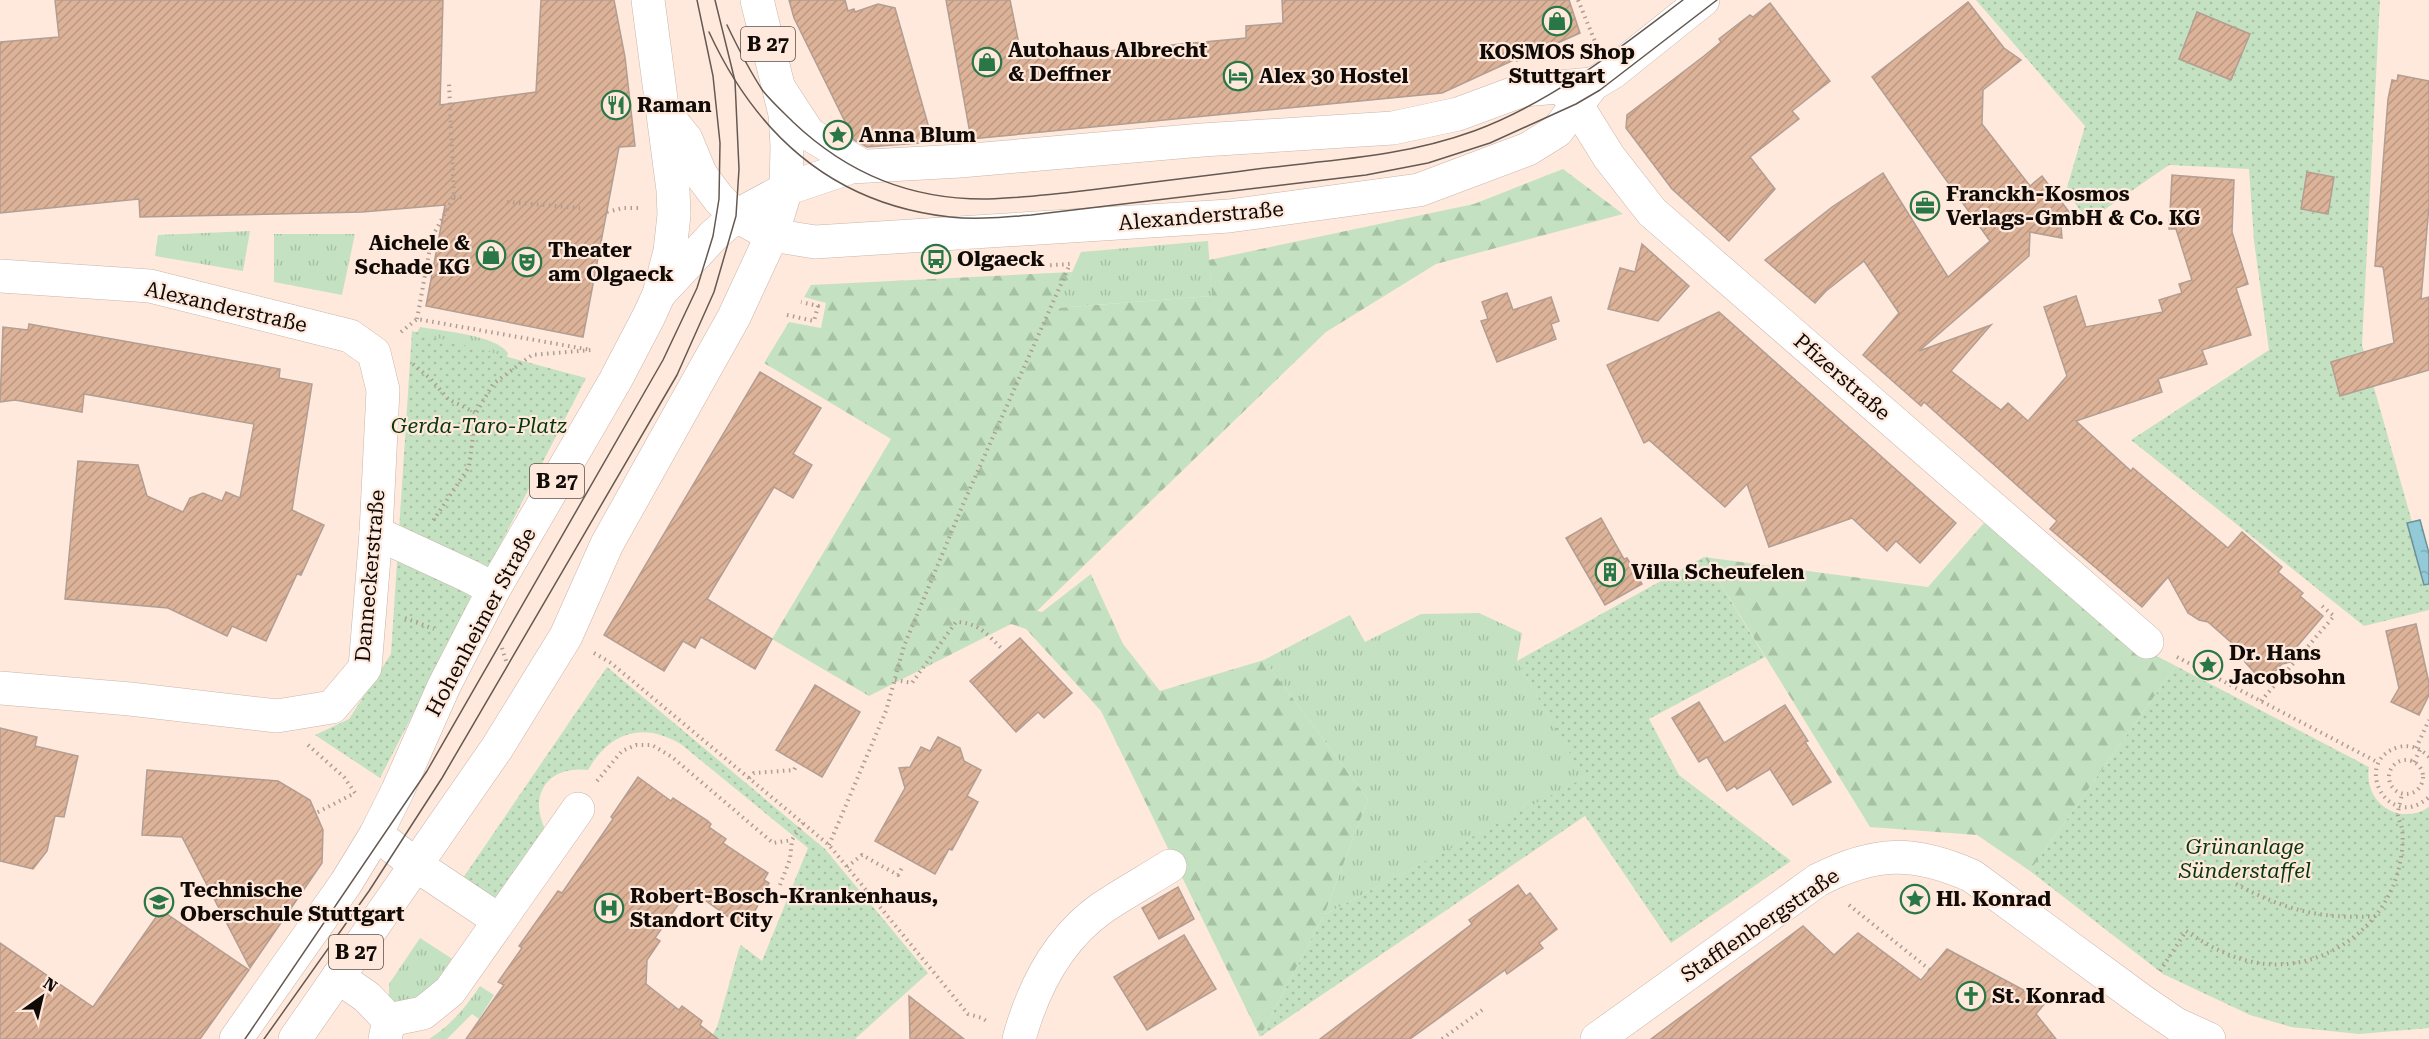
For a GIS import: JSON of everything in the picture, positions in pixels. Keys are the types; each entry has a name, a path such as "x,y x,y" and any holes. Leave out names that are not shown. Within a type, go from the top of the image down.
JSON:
{"street":[{"name":"B 27","path":"648,0 664,112"},
{"name":"B 27","path":"295,1039 497,748 566,636 607,544 734,317 772,235 786,189 788,146 785,114 757,0"},
{"name":"Alexanderstraße","path":"659,294 713,236 736,216 786,189 825,175 862,166 960,161 1202,140 1393,128 1458,114 1523,90 1577,92 1613,72 1703,0"},
{"path":"779,88 809,134 862,166"},
{"name":"Alexanderstraße","path":"664,112 686,139 701,175 719,199 736,216 772,235 815,242 1229,216 1419,190 1528,149 1557,131 1577,92"},
{"name":"Pfizerstraße","path":"1577,92 1610,157 1652,212 2147,642"},
{"name":"Hohenheimer Straße","path":"236,1039 346,884 376,834 444,686 494,589 615,381 659,294 670,250 674,215 664,112"},
{"name":"Alexanderstraße","path":"0,276 150,286 350,336 375,353"},
{"name":"Danneckerstraße","path":"0,688 130,699 277,716 332,707 365,668 370,605 383,536 383,390 375,353"},
{"path":"383,536 494,589"},
{"path":"339,977 367,998 387,1030 423,1012 450,991 578,809"},
{"path":"376,834 416,865 485,911"},
{"name":"Stafflenbergstraße","path":"1597,1039 1818,880 1841,868 1869,860 1903,857 1942,863 1972,876 2141,1000 2176,1024 2209,1039"},
{"path":"1006,1033 1033,997 1043,976 1069,939 1101,908 1170,867"}],"path":[{"path":"375,353 417,319 432,237 454,197 449,83"},
{"path":"454,197 464,197"},
{"path":"507,202 580,208"},
{"path":"607,212 623,208 641,208"},
{"path":"829,845 886,711 904,646 959,512 1070,264"},
{"path":"787,315 814,321 818,306 801,302"},
{"path":"383,536 425,532 469,467 476,413 493,384 532,355 591,350 417,319"},
{"path":"375,353 414,364 448,399 476,413"},
{"path":"370,605 467,643"},
{"path":"2261,701 2334,616 2322,606"},
{"path":"895,680 912,683 956,622 966,622 982,629 1003,650"},
{"path":"2147,642 2379,763"},
{"path":"588,650 611,663 829,845 969,1014 982,1018 1006,1033"},
{"path":"277,716 344,777 356,793 316,813"},
{"path":"2414,762 2429,720"},
{"path":"578,809 606,768 622,751 636,745 652,746 672,757 774,843 792,840"},
{"path":"2429,757 2418,749 2405,746 2397,748 2384,756 2379,763 2375,778 2380,793 2385,799 2399,806 2415,806 2429,797"},
{"path":"2401,760 2414,762 2422,772 2421,785 2411,793 2402,794 2389,782 2391,769 2401,760"},
{"path":"749,778 754,772 794,770 796,766"},
{"path":"2160,971 2186,932 2228,955 2254,962 2281,964 2308,961 2334,951 2357,936 2376,916 2392,890 2402,844 2402,829 2397,814 2402,794"},
{"path":"780,885 790,859 792,840 802,823"},
{"path":"847,867 862,855 898,875 902,868"},
{"path":"1818,880 1930,969"},
{"path":"2236,884 2274,903 2299,911 2350,918 2376,916"},
{"path":"1442,1039 1485,1008"}],"green space":[{"path":"1976,0 2380,0 2362,345 2429,582 2429,610 2364,626 2131,440 2269,350 2254,241 2249,169 2169,165 2088,221 2066,191 2085,126"},
{"path":"1563,169 1623,214 1436,264 1326,332 1037,611 1042,612 1091,574 1123,644 1160,691 1264,660 1368,799 1324,915 1260,1037 1101,711 1026,629 1011,624 869,696 772,639 891,439 764,363 789,322 821,328 826,303 804,297 811,285 1072,272 1057,308 1212,296 1209,260 1474,204"},
{"path":"250,231 243,271 155,256 158,235"},
{"path":"274,234 355,234 342,295 274,282"},
{"path":"1208,241 1212,296 1056,308 1081,252"},
{"path":"420,327 468,335 492,342 508,353 505,364 413,340"},
{"name":"Gerda-Taro-Platz","path":"412,331 586,378 380,778 315,735 349,719 391,654"},
{"path":"1990,516 2143,649 2176,666 2030,871 1977,835 1870,827 1704,557 1928,587"},
{"path":"1704,557 1765,657 1649,719 1679,775 1791,861 1671,943 1585,816 1260,1037 1324,915 1584,778 1517,661"},
{"path":"1479,613 1522,633 1517,661 1585,778 1324,915 1368,799 1264,660 1350,615 1365,642 1421,614"},
{"name":"Grünanlage Sünderstaffel","path":"2176,666 2369,767 2372,791 2377,800 2386,808 2406,814 2429,807 2429,1028 2359,1034 2291,1027 2250,1015 2163,974 2030,871"},
{"path":"607,667 825,849 928,973 855,1039 710,1039 717,1027 741,945 762,961 808,848 682,745 668,738 654,733 629,734 617,739 607,747 588,770 562,772 553,777 546,784 539,804 540,816 545,829 496,903 463,878"},
{"path":"420,938 454,960 424,1001 399,1007 389,997 389,984"},
{"path":"480,986 494,995 479,1019 472,1014 447,1039 429,1039 457,1015"}],"water":[{"path":"2420,520 2429,553 2429,584 2424,585 2407,523"}],"building":[{"path":"55,0 443,0 440,105 536,92 541,0 614,0 625,57 635,146 619,147 583,337 426,306 445,205 362,212 140,217 139,199 0,213 0,42 59,37"},
{"path":"789,0 845,0 848,11 854,9 855,12 878,4 895,8 933,142 867,147 854,140 794,18"},
{"path":"946,0 1010,0 1022,59 1246,38 1246,26 1283,23 1282,0 1569,0 1580,33 1442,93 971,139"},
{"path":"1968,2 2004,48 2021,60 1983,90 1982,124 2030,186 2042,176 2073,217 2061,226 2062,238 2030,232 2029,256 1919,351 1991,325 1951,371 2001,410 2008,403 2028,421 2067,376 2044,307 2076,296 2086,327 2163,312 2159,300 2182,293 2179,284 2192,280 2176,229 2169,229 2172,175 2234,180 2232,232 2248,284 2236,288 2251,335 2202,350 2207,364 2158,379 2162,392 2076,421 2131,471 2133,468 2228,548 2242,532 2282,567 2278,572 2303,593 2300,596 2323,616 2294,650 2295,661 2282,664 2270,677 2255,673 2245,662 2242,652 2208,622 2199,620 2188,613 2168,577 2142,607 2050,529 2057,521 1924,402 1921,406 1863,355 1899,313 1864,261 1826,291 1815,303 1765,260 1832,207 1883,173 1948,277 1990,241 1872,77"},
{"path":"1770,3 1830,81 1792,111 1799,119 1750,157 1775,189 1729,241 1672,189 1626,128 1627,115 1721,42 1719,39"},
{"path":"2197,12 2250,34 2231,80 2179,59"},
{"path":"2398,75 2429,81 2429,206 2421,299 2429,297 2429,370 2340,396 2331,362 2394,343 2383,267 2375,266 2388,99 2392,80 2397,81"},
{"path":"2307,172 2334,177 2328,214 2301,209"},
{"path":"1642,244 1689,286 1658,321 1608,309 1620,268 1635,272"},
{"path":"1507,293 1513,310 1551,297 1559,321 1551,324 1556,339 1497,362 1481,321 1488,319 1482,302"},
{"path":"1719,312 1956,523 1920,563 1896,541 1887,551 1852,518 1769,547 1747,484 1725,507 1649,440 1644,443 1607,365"},
{"path":"29,324 280,369 279,378 312,384 292,510 324,525 301,575 297,574 266,641 232,626 227,636 168,608 65,599 78,461 138,465 147,496 183,512 190,498 203,493 222,501 226,492 240,498 254,424 84,394 82,412 15,400 0,402 3,327 28,330"},
{"path":"760,372 821,408 793,454 812,465 793,498 774,487 707,599 772,639 755,669 701,637 695,648 683,641 664,671 604,635"},
{"name":"Villa Scheufelen","path":"1601,518 1624,559 1627,558 1642,584 1605,605 1566,538"},
{"path":"2416,624 2429,683 2429,695 2419,715 2391,702 2399,688 2386,631"},
{"path":"1020,638 1072,693 1044,718 1038,712 1016,732 970,681"},
{"path":"815,685 860,712 822,777 776,750"},
{"path":"1699,702 1724,743 1785,705 1808,741 1805,742 1831,782 1793,805 1770,769 1737,789 1735,786 1727,791 1707,757 1699,762 1672,718"},
{"path":"0,728 37,737 35,746 78,756 64,817 55,816 47,851 33,869 0,861"},
{"path":"938,737 960,748 964,761 981,770 967,796 978,802 952,850 949,849 935,874 875,841 905,788 899,768 910,767 921,747 930,751"},
{"name":"Technische Oberschule Stuttgart","path":"147,770 278,781 310,800 323,830 322,863 250,968 182,837 142,835"},
{"name":"Robert-Bosch-Krankenhaus, Standort City","path":"638,777 671,801 673,798 708,821 711,824 709,827 726,839 723,843 768,873 764,880 769,883 752,917 748,916 743,927 689,889 655,938 660,941 647,960 646,984 679,1010 682,1006 702,1021 700,1025 718,1039 466,1039 504,985 498,982 522,948 519,946 558,891 562,893 613,819 611,817"},
{"path":"1518,885 1526,896 1530,893 1557,929 1539,943 1543,948 1507,974 1505,970 1410,1039 1320,1039 1472,924 1469,920"},
{"path":"1178,887 1194,919 1159,939 1142,908"},
{"path":"161,910 249,970 200,1039 0,1039 0,943 93,1007"},
{"path":"1803,926 1834,955 1858,933 1921,980 1947,949 2046,1002 2036,1014 2056,1039 1651,1039"},
{"path":"1184,935 1216,989 1147,1030 1114,977"},
{"path":"909,996 964,1039 910,1039"}],"tram line":[{"path":"245,1039 427,771 663,360 697,288 713,236 719,199 720,143 713,76 697,0"},
{"path":"264,1039 369,891 442,778 677,375 714,292 736,216 739,169 735,81 715,0"},
{"path":"727,25 763,91 793,122 836,156 882,180 907,189 933,195 988,199 1064,193 1355,158 1444,141 1503,119 1557,90 1608,56 1683,0"},
{"path":"709,32 728,69 750,103 775,133 804,159 835,180 870,197 908,210 950,217 980,218 1031,215 1366,175 1428,163 1490,143 1576,104 1600,90 1717,0"}],"place":[{"name":"KOSMOS Shop Stuttgart","path":"1557,21"},
{"name":"Autohaus Albrecht & Deffner","path":"987,62"},
{"name":"Alex 30 Hostel","path":"1238,76"},
{"name":"Raman","path":"616,105"},
{"name":"Anna Blum","path":"838,135"},
{"name":"Franckh-Kosmos Verlags-GmbH & Co. KG","path":"1925,206"},
{"name":"Aichele & Schade KG","path":"491,255"},
{"name":"Olgaeck","path":"936,259"},
{"name":"Theater am Olgaeck","path":"527,262"},
{"name":"Villa Scheufelen","path":"1610,572"},
{"name":"Dr. Hans Jacobsohn","path":"2208,665"},
{"name":"Hl. Konrad","path":"1915,899"},
{"name":"Technische Oberschule Stuttgart","path":"159,902"},
{"name":"Robert-Bosch-Krankenhaus, Standort City","path":"609,908"},
{"name":"St. Konrad","path":"1971,996"}]}
